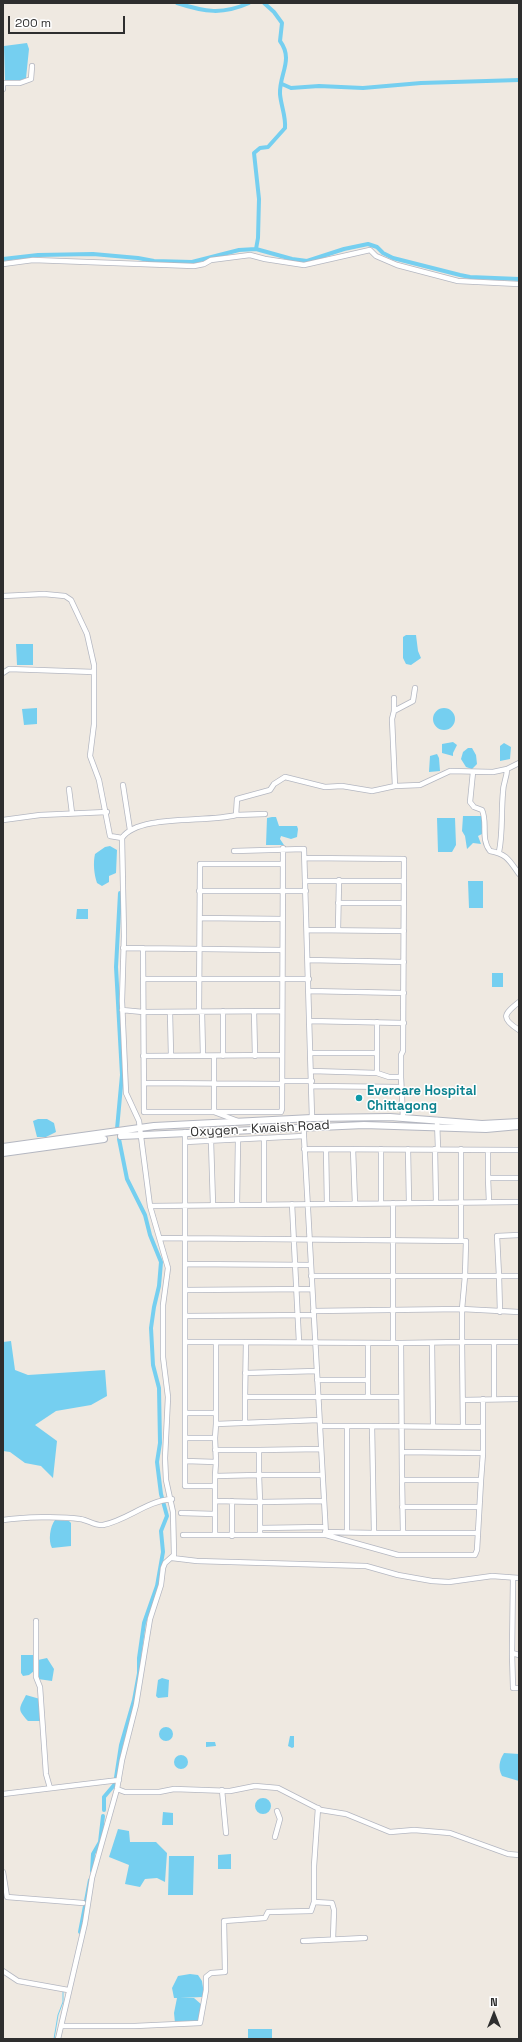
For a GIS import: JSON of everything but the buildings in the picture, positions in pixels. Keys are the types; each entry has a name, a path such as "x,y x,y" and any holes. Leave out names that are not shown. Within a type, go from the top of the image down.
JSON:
{"main road":[{"name":"Oxygen - Kwaish Road","path":"3,1153 141,1132 154,1126 312,1118 403,1118 486,1129 519,1126"},
{"name":"Oxygen - Kwaish Road","path":"3,1147 141,1132 185,1132 364,1124 482,1124 519,1122"}],"street":[{"path":"3,89 3,83 20,83 31,79 32,66"},
{"path":"3,264 33,260 194,266 204,264 211,260 250,255 265,259 304,265 370,250 376,256 397,265 458,281 519,284"},
{"path":"3,596 49,594 65,596 71,600 87,634 92,650 94,672 94,724 90,756 99,780 107,812 110,836 122,838"},
{"path":"3,673 8,668 94,672"},
{"path":"394,711 413,702 415,688"},
{"path":"394,698 394,711 392,719 395,786"},
{"path":"236,814 237,799 270,790 274,784 285,776 325,787 342,786 372,791 395,786 420,785 450,771 493,772 507,769 519,763"},
{"path":"499,852 502,840 500,821 503,784 507,778 507,769"},
{"path":"473,772 470,802 474,807 482,810 484,815 483,837 488,850 505,855 519,874"},
{"path":"123,785 130,830"},
{"path":"69,789 72,813"},
{"path":"3,820 40,815 107,812"},
{"path":"58,2039 65,1989 85,1923 92,1878 117,1789 139,1691 147,1633 161,1585 163,1568 165,1563 172,1558 175,1548 172,1498 166,1480 164,1458 168,1398 163,1357 163,1306 168,1268 150,1206 141,1132 133,1105 126,1093 122,1010 124,915 122,838 130,830 155,823 236,814 265,814"},
{"path":"143,948 144,1112 281,1112 283,848"},
{"path":"234,851 283,848 304,849 312,1071 312,1118"},
{"path":"304,858 404,859 404,1023 401,1077 403,1118"},
{"path":"203,1056 200,980 200,864 282,864"},
{"path":"338,880 338,930"},
{"path":"305,881 404,881"},
{"path":"200,891 306,891"},
{"path":"338,902 404,903"},
{"path":"200,918 282,918"},
{"path":"307,930 404,930"},
{"path":"123,948 282,950"},
{"path":"308,960 404,962"},
{"path":"143,979 309,979"},
{"path":"309,991 404,993"},
{"path":"519,1002 507,1012 506,1016 508,1022 519,1030"},
{"path":"122,1010 143,1012 282,1011"},
{"path":"254,1011 256,1056"},
{"path":"170,1012 171,1056"},
{"path":"223,1012 223,1056"},
{"path":"310,1021 404,1023"},
{"path":"377,1022 377,1073"},
{"path":"311,1053 377,1054"},
{"path":"143,1056 282,1055"},
{"path":"214,1056 214,1112"},
{"path":"312,1071 377,1073 389,1077 401,1077"},
{"path":"144,1083 312,1083 400,1087"},
{"path":"214,1112 243,1122"},
{"path":"303,1119 325,1531"},
{"path":"436,1203 437,1123"},
{"path":"185,1132 185,1486 215,1486"},
{"path":"185,1142 304,1136"},
{"path":"264,1138 264,1205"},
{"path":"237,1205 238,1140"},
{"path":"211,1141 213,1205"},
{"path":"304,1149 519,1150"},
{"path":"326,1149 327,1204"},
{"path":"353,1149 355,1204"},
{"path":"380,1149 381,1203"},
{"path":"408,1149 409,1203"},
{"path":"461,1150 461,1241"},
{"path":"488,1150 489,1202"},
{"path":"488,1178 519,1178"},
{"path":"150,1206 519,1202"},
{"path":"392,1343 393,1203"},
{"path":"292,1204 296,1289 299,1316 299,1342"},
{"path":"500,1312 500,1276 497,1236 519,1235"},
{"path":"160,1238 466,1241 462,1309 463,1427"},
{"path":"185,1264 311,1265"},
{"path":"311,1276 519,1276"},
{"path":"185,1290 312,1289"},
{"path":"185,1316 299,1316 313,1313 462,1309 519,1312"},
{"path":"185,1342 519,1342"},
{"path":"215,1535 216,1342"},
{"path":"245,1423 246,1342"},
{"path":"494,1342 494,1399"},
{"path":"368,1343 368,1397"},
{"path":"401,1343 403,1533"},
{"path":"432,1343 433,1426"},
{"path":"245,1373 317,1371"},
{"path":"317,1380 368,1380"},
{"path":"245,1398 401,1397"},
{"path":"183,1535 232,1536 325,1531 398,1554 474,1555 477,1553 480,1507 483,1453 483,1399"},
{"path":"463,1400 519,1399"},
{"path":"185,1413 216,1413"},
{"path":"216,1424 319,1423 347,1426 483,1427"},
{"path":"347,1426 347,1532"},
{"path":"372,1426 374,1533"},
{"path":"185,1438 215,1438"},
{"path":"216,1450 321,1449"},
{"path":"259,1450 260,1535"},
{"path":"402,1452 483,1453"},
{"path":"185,1461 216,1462"},
{"path":"215,1476 322,1475"},
{"path":"402,1480 481,1480"},
{"path":"3,1520 32,1518 80,1519 97,1525 103,1525 124,1519 149,1504 172,1498"},
{"path":"215,1501 324,1501"},
{"path":"232,1501 232,1536"},
{"path":"402,1507 480,1507"},
{"path":"181,1513 215,1514"},
{"path":"260,1528 374,1533 478,1533"},
{"path":"172,1558 196,1561 366,1566 398,1575 432,1581 449,1582 492,1576 519,1578"},
{"path":"513,1578 513,1688 519,1688"},
{"path":"36,1621 36,1677 40,1687 46,1774 50,1788"},
{"path":"512,1654 519,1654"},
{"path":"3,1794 119,1780"},
{"path":"117,1789 126,1792 159,1792 174,1789 230,1791 255,1786 278,1788 318,1808 346,1814 390,1832 414,1830 450,1833 508,1854 519,1855"},
{"path":"222,1790 226,1833"},
{"path":"61,2026 136,2026 200,2023 206,1990 206,1976 211,1973 225,1972 224,1921 265,1918 268,1912 311,1911 314,1902 314,1866 318,1808"},
{"path":"275,1837 280,1819 277,1811"},
{"path":"3,1872 7,1897 83,1902"},
{"path":"314,1902 332,1903 334,1910 333,1939"},
{"path":"303,1941 365,1938"},
{"path":"3,1971 18,1981 65,1989"}],"water":[{"path":"27,43 29,49 26,78 19,81 5,81 4,46"},
{"path":"406,635 416,635 418,651 421,658 411,665 406,664 403,658 403,637"},
{"path":"16,644 33,644 33,665 17,665"},
{"path":"37,708 37,724 24,725 22,709"},
{"path":"444,708 452,711 455,719 452,727 444,730 436,727 433,719 436,711"},
{"path":"453,742 457,745 453,756 442,753 442,744"},
{"path":"504,743 511,747 510,759 500,761 500,746"},
{"path":"468,748 472,748 476,755 477,764 472,769 466,767 461,759 463,752"},
{"path":"437,754 439,758 440,771 429,772 430,756"},
{"path":"463,816 483,816 482,834 478,836 481,844 473,843 467,849 465,836 462,831"},
{"path":"276,817 279,826 297,826 297,837 291,839 281,836 280,839 284,845 266,845 267,818"},
{"path":"437,818 455,818 456,845 452,852 438,852"},
{"path":"110,846 117,850 116,873 109,876 109,882 102,886 97,883 95,876 95,854 105,847"},
{"path":"468,881 483,881 483,908 469,908"},
{"path":"77,909 88,909 88,919 76,919"},
{"path":"492,973 503,973 503,987 492,987"},
{"path":"38,1119 47,1119 54,1123 56,1132 46,1137 37,1137 33,1121"},
{"path":"11,1341 15,1370 28,1375 105,1370 107,1396 91,1405 56,1411 35,1425 57,1441 53,1478 41,1466 25,1463 10,1452 3,1451 3,1342"},
{"path":"55,1520 69,1521 71,1523 71,1546 52,1548 50,1534"},
{"path":"21,1655 34,1655 34,1671 29,1675 23,1676 21,1673"},
{"path":"47,1658 54,1669 52,1681 38,1679 38,1660"},
{"path":"162,1678 169,1680 168,1697 158,1698 156,1696 158,1680"},
{"path":"26,1695 40,1699 41,1721 28,1721 22,1714 20,1709"},
{"path":"166,1727 171,1729 173,1734 171,1739 166,1741 161,1739 159,1734 161,1729"},
{"path":"290,1736 294,1736 294,1747 292,1748 288,1746"},
{"path":"206,1742 215,1742 216,1746 206,1747"},
{"path":"504,1753 519,1754 519,1781 502,1776 500,1764"},
{"path":"178,1755 184,1755 188,1759 188,1765 184,1769 178,1769 174,1765 174,1759"},
{"path":"263,1798 269,1800 271,1806 269,1812 263,1814 257,1812 255,1806 257,1800"},
{"path":"163,1812 173,1813 173,1825 162,1825"},
{"path":"118,1829 129,1831 130,1842 156,1842 167,1853 165,1882 157,1878 145,1879 140,1887 125,1884 129,1865 109,1857"},
{"path":"231,1854 231,1869 218,1869 218,1855"},
{"path":"169,1856 194,1856 193,1895 168,1895"},
{"path":"190,1974 198,1975 202,1981 204,1994 202,1997 180,1998 194,1998 202,2005 199,2023 175,2023 174,2013 177,1998 174,1998 172,1988 178,1976"},
{"path":"248,2029 272,2029 272,2039 248,2039"}],"waterway":[{"path":"177,3 213,11 222,11 249,3"},
{"path":"256,249 258,238 259,199 254,153 260,148 268,147 285,128 285,119 280,94 280,87 286,61 286,54 280,41 282,23 274,12 264,3"},
{"path":"282,84 291,88 319,86 363,88 421,83 519,80"},
{"path":"3,259 38,255 93,254 154,261 192,262 239,250 256,249 292,259 307,261 344,249 368,244 377,247 383,253 393,258 460,275 470,277 519,279"},
{"path":"117,1129 122,1075 116,967 120,893"},
{"path":"104,1810 104,1797 115,1784 121,1745 134,1700 139,1673 139,1658 144,1623 157,1586 163,1552 161,1531 167,1516 161,1494 157,1462 160,1443 159,1388 153,1365 151,1328 159,1286 161,1262 150,1235 145,1215 127,1179 119,1139"},
{"path":"92,1871 93,1854 100,1842 103,1816"},
{"path":"80,1932 90,1880"},
{"path":"54,2039 58,2015 63,2002 63,1992"}],"place":[{"name":"Evercare Hospital Chittagong","path":"359,1098"}]}
